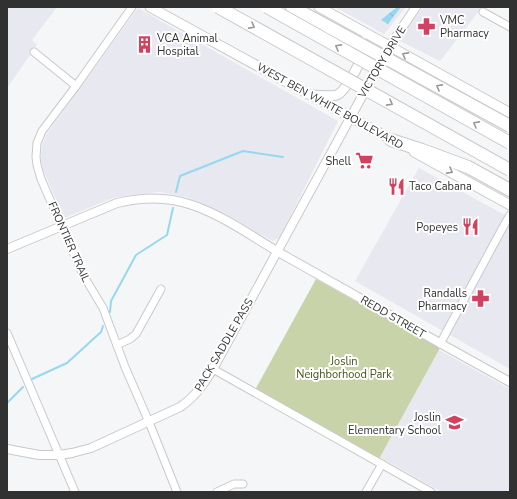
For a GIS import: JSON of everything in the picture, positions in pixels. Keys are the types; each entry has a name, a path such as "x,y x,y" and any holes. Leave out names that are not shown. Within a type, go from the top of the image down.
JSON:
{"highway":[{"path":"218,7 510,170"},
{"path":"267,7 510,143"},
{"path":"292,7 510,126"},
{"path":"391,140 468,167 510,190"}],"main road":[{"name":"WEST BEN WHITE BOULEVARD","path":"150,7 510,205"},
{"path":"319,7 510,114"},
{"path":"309,94 330,96 337,95 343,91 361,58 364,48 362,38 354,27"}],"street":[{"name":"FRONTIER TRAIL","path":"132,7 76,86 45,125 39,137 36,150 37,165 38,172 86,282 103,308 125,367 177,492"},
{"name":"VICTORY DRIVE","path":"350,118 390,46 416,7"},
{"path":"483,12 510,27"},
{"path":"34,52 76,86"},
{"name":"PACK SADDLE PASS","path":"7,449 39,455 59,455 91,448 176,409 186,403 199,391 213,369 350,118"},
{"name":"REDD STREET","path":"7,249 106,206 143,198 170,199 208,211 440,344 510,382"},
{"path":"440,344 510,215"},
{"path":"117,345 136,334 161,289"},
{"path":"7,333 75,492"},
{"path":"213,369 431,492"},
{"path":"366,492 382,464"},
{"path":"217,492 234,484 243,484"}],"shaded area":[{"path":"7,7 57,7 32,40 37,45 7,88"},
{"path":"335,7 406,7 384,34"},
{"path":"423,7 482,7 440,61 398,40"},
{"path":"138,8 338,121 280,237 273,241 203,204 186,197 160,192 113,198 64,218 43,170 41,159 42,146 46,135"},
{"path":"419,168 510,218 510,369 355,281"},
{"name":"Joslin Elementary School","path":"439,350 510,389 510,492 442,492 381,458 379,459"}],"green space":[{"name":"Joslin Neighborhood Park","path":"316,279 440,348 379,459 255,390"}],"water":[{"path":"397,7 401,7 388,24 381,20"}],"waterway":[{"path":"176,192 180,176 243,151 283,157"},
{"path":"110,312 111,301 136,255 167,235 173,208"},
{"path":"32,379 67,363 101,332 103,326"},
{"path":"7,403 23,387"}],"place":[{"name":"VMC Pharmacy","path":"427,26"},
{"name":"VCA Animal Hospital","path":"144,44"},
{"name":"Shell","path":"364,161"},
{"name":"Taco Cabana","path":"396,186"},
{"name":"Popeyes","path":"471,227"},
{"name":"Randalls Pharmacy","path":"480,299"},
{"name":"Joslin Elementary School","path":"454,423"}]}
